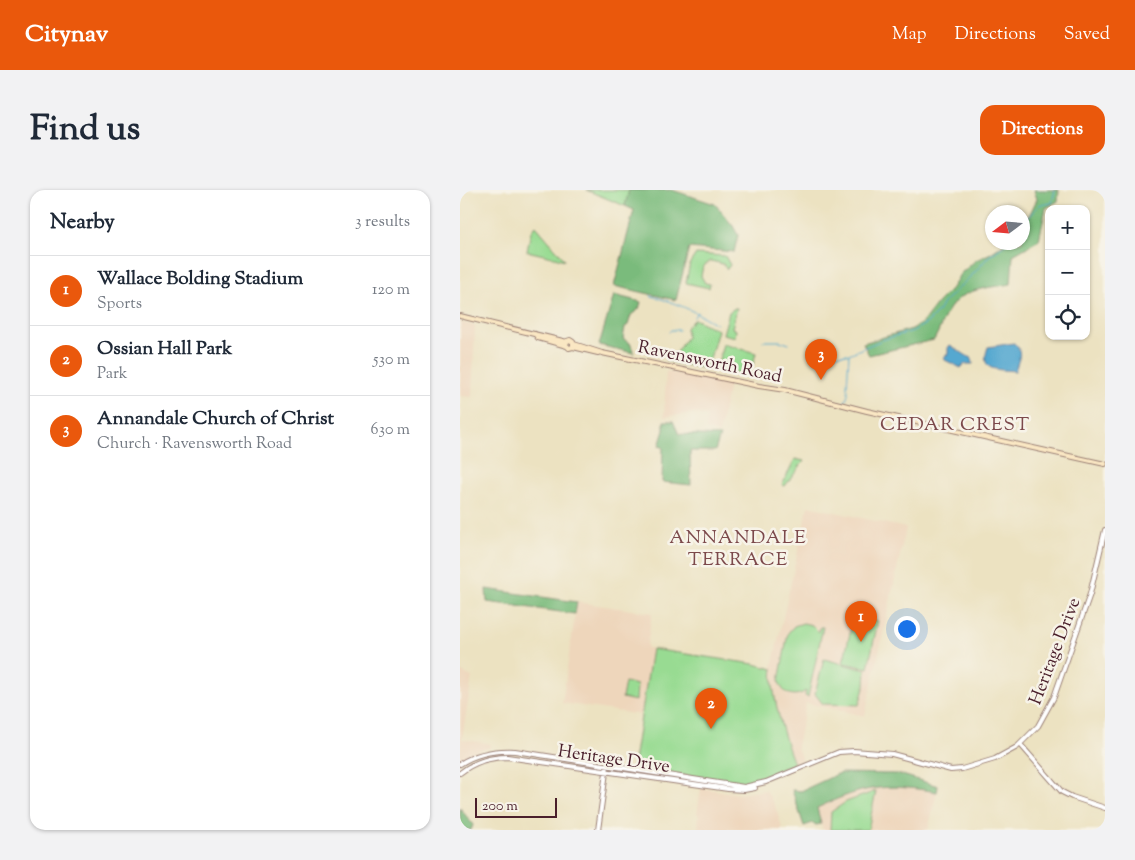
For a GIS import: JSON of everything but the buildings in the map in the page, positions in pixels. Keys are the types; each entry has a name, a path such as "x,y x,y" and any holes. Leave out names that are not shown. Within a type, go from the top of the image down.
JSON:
{"main road":[{"name":"Ravensworth Road","path":"460,316 535,334 567,344 570,340 574,345 593,352 785,390 867,411 1105,464"}],"street":[{"name":"Heritage Drive","path":"460,764 472,757 487,752 499,750 515,751 744,790 755,788 839,752 854,751 892,754 951,770 962,769 1000,757 1020,744 1038,726 1054,698 1090,594 1105,530"},
{"path":"1020,744 1062,792 1105,808"},
{"name":"Heritage Drive","path":"460,772 476,763 500,757 706,784"},
{"path":"598,830 607,766"}],"shaded area":[{"path":"460,322 475,326 472,397 460,396"},
{"path":"666,371 729,384 719,433 706,430 707,416 694,413 664,417"},
{"path":"808,506 906,528 865,716 806,703 797,747 802,760 791,764 766,694"},
{"path":"577,602 652,613 647,647 652,649 642,715 562,703"},
{"path":"460,671 472,677 462,739 491,744 489,748 476,751 460,760"},
{"path":"895,786 937,792 928,830 823,830 816,808 840,797 868,788"},
{"path":"701,788 739,794 766,790 775,806 783,830 698,830 699,815 697,814"}],"green space":[{"path":"586,190 643,190 626,202 625,206"},
{"path":"629,190 672,190 715,204 738,235 734,252 689,248 676,300 614,286 634,210 625,206"},
{"path":"1034,190 1059,190 1058,201 1051,205 1045,205 1039,240 1030,245 1030,214 1037,199"},
{"path":"536,226 565,260 527,251 531,231"},
{"path":"995,250 1022,250 1013,255 1011,284 977,290 955,301 934,340 869,355 863,343 912,329 922,323 938,302 952,288 960,274 976,260"},
{"path":"696,254 725,256 730,265 727,269 723,264 711,261 703,266 701,276 705,283 710,284 709,288 686,283 690,263"},
{"path":"614,295 641,302 639,309 631,315 628,325 625,327 623,339 630,343 634,353 599,345"},
{"path":"737,308 732,328 736,330 735,337 723,334 729,312"},
{"path":"694,319 718,330 707,369 666,361 667,357 674,355 687,337 686,328"},
{"path":"723,344 756,353 750,376 717,367"},
{"path":"664,421 673,421 679,434 720,436 715,451 690,451 691,485 662,482 663,447 659,446 664,430"},
{"path":"795,459 804,461 785,486 782,485"},
{"path":"486,589 577,602 575,614 487,602"},
{"path":"854,616 878,621 868,668 843,663"},
{"path":"803,623 812,625 819,632 820,627 823,627 808,697 805,696 806,691 797,695 789,694 783,689 779,681 788,633 794,626"},
{"path":"652,649 754,664 773,669 773,688 776,702 794,763 750,783 729,783 633,767"},
{"path":"824,659 866,670 865,685 859,705 823,704 815,694"},
{"path":"625,682 637,685 636,701 622,698"},
{"path":"840,773 899,774 938,786 937,792 889,787 875,788 848,795 817,808 821,824 816,825 813,823 804,826 792,790 801,791"},
{"path":"876,791 868,830 830,830 831,812 846,802"},
{"path":"460,808 473,825 471,830 460,830"}],"water":[{"path":"1014,343 1020,353 1015,371 991,368 988,365 986,355 988,347"},
{"path":"950,345 972,358 973,364 965,364 961,368 945,360 944,357 948,354"}],"waterway":[{"path":"1030,215 1039,205 1052,203 1055,190"},
{"path":"844,403 848,394 849,354 882,340 913,331 927,323 938,312 943,303 988,257 998,250"},
{"path":"651,296 684,307 716,324"},
{"path":"694,317 697,312"},
{"path":"669,332 671,330 679,330"},
{"path":"763,341 780,341 789,344"},
{"path":"822,352 834,355 848,354"}],"place":[{"name":"Annandale Church of Christ","path":"821,380"},
{"name":"Wallace Bolding Stadium","path":"861,642"},
{"name":"Ossian Hall Park","path":"711,729"}],"district":[{"name":"CEDAR CREST","path":"955,423"},
{"name":"ANNANDALE TERRACE","path":"738,547"}]}
